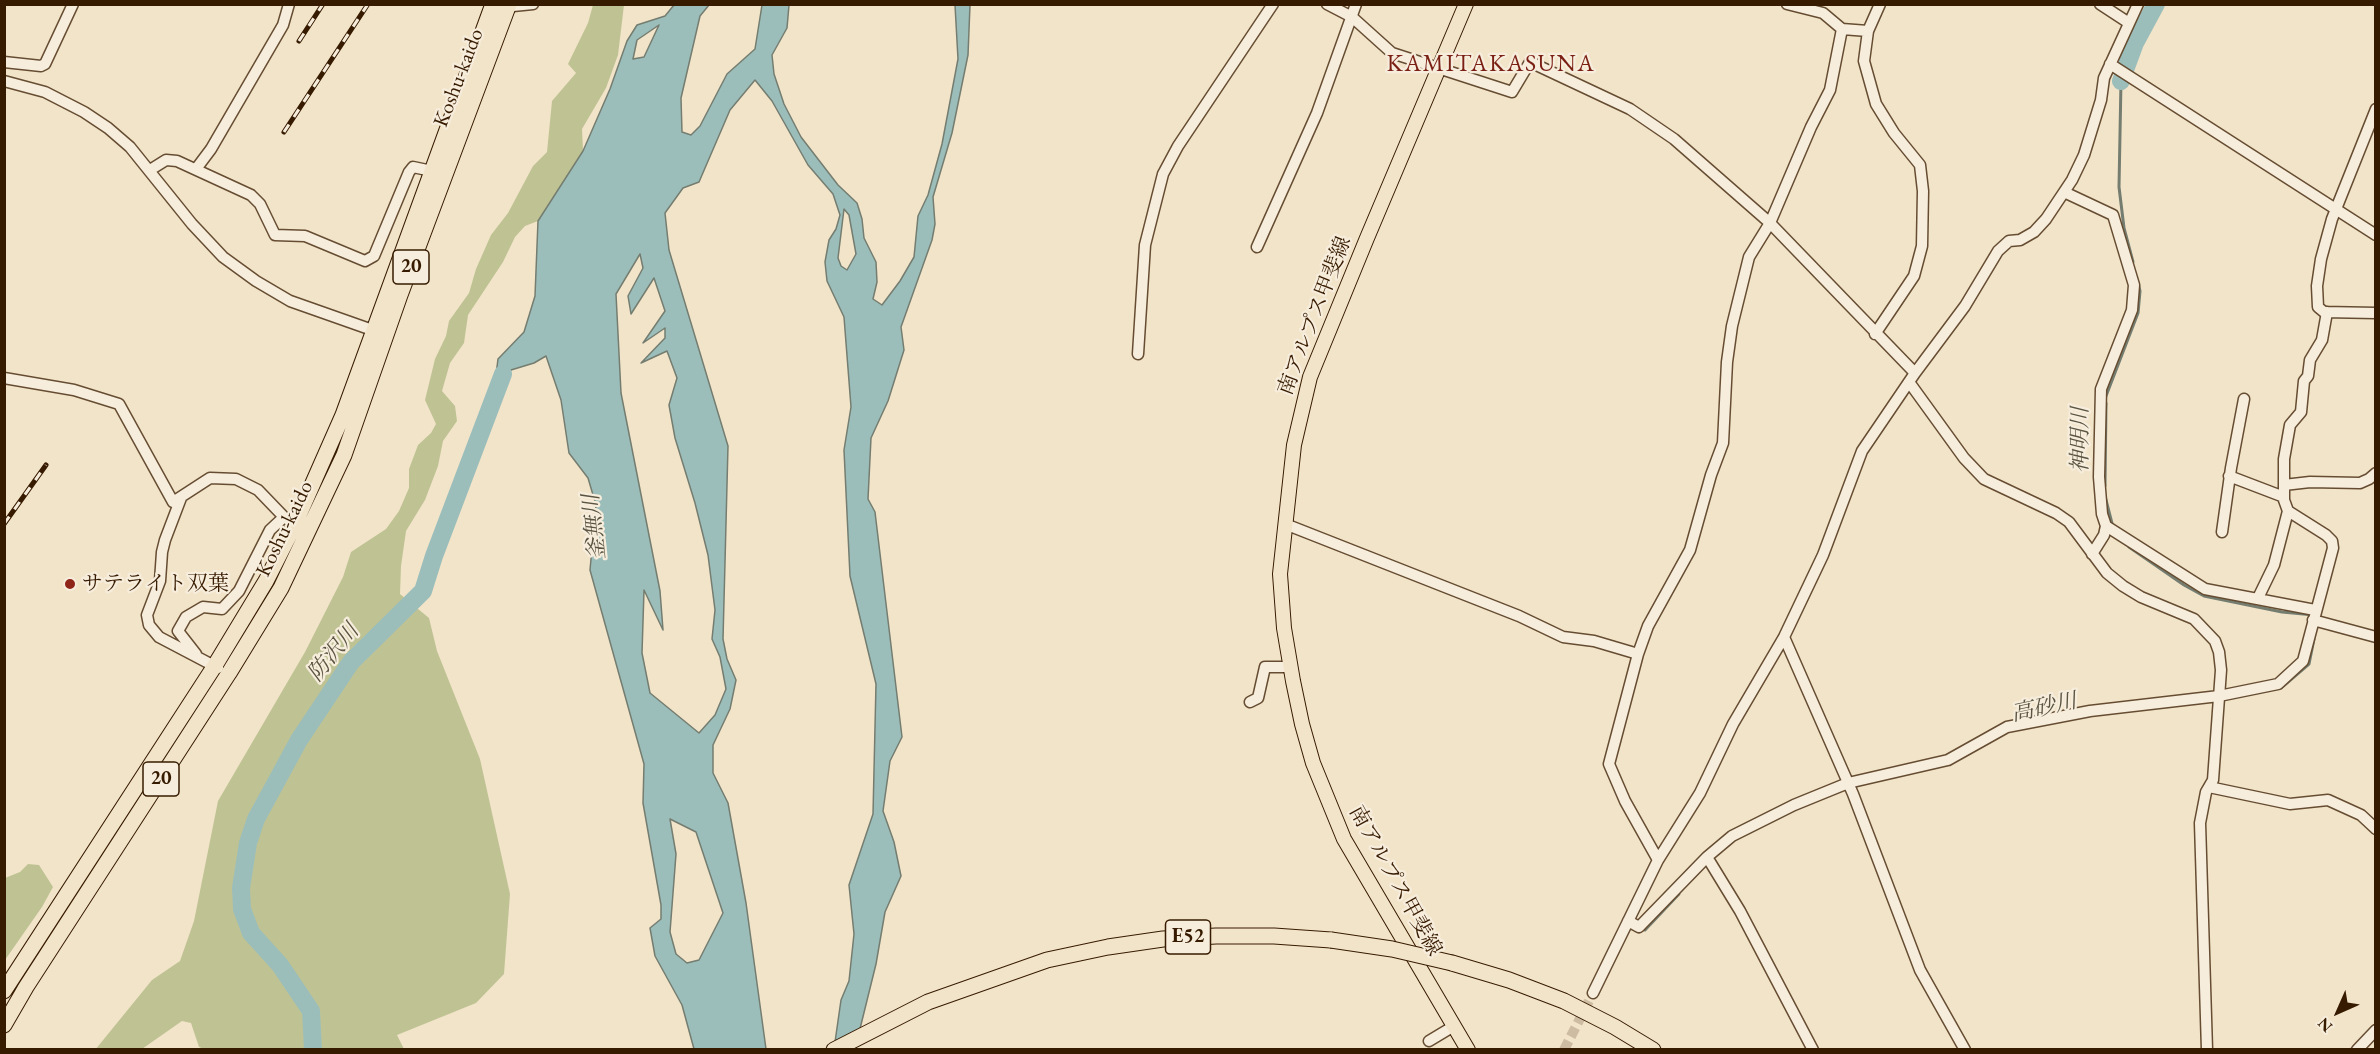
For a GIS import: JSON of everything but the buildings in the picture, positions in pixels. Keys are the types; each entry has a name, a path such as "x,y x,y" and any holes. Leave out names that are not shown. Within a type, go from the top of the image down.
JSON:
{"highway":[{"name":"Koshu-kaido","path":"4,1025 281,588 344,455 432,171 503,6"},
{"name":"Koshu-kaido","path":"4,992 214,667 266,581 289,521 328,453 400,295 503,6"},
{"name":"E52","path":"834,1050 928,1002 1047,960 1108,947 1163,939 1216,936 1331,940 1392,949 1452,963 1509,980 1564,1001 1615,1027 1653,1050"}],"main road":[{"name":"南アルプス甲斐線","path":"1466,4 1362,248 1310,377 1294,445 1280,574 1284,628 1302,724 1313,763 1344,839 1468,1050"}],"street":[{"path":"4,62 41,66 45,64 73,4"},
{"path":"196,169 211,149 283,25 289,4"},
{"path":"503,6 533,4"},
{"path":"1138,354 1145,245 1163,174 1178,146 1273,4"},
{"path":"1327,4 1352,17 1392,53 1512,92 1530,62 1630,109 1674,139 1770,223 1875,334 1912,378 1972,468 1984,479 2056,513 2068,522 2108,573 2123,586 2141,597 2194,620 2206,629 2215,641 2219,652 2219,696 2213,780 2206,792 2200,823 2207,1050"},
{"path":"1257,247 1317,113 1356,4"},
{"path":"1787,4 1823,13 1842,29 1868,31"},
{"path":"1875,334 1914,276 1922,246 1923,191 1920,165 1894,134 1876,104 1864,62 1868,31 1880,4"},
{"path":"2100,4 2129,23"},
{"path":"1593,993 1658,861 1700,793 1733,724 1784,637 1823,555 1862,450 1965,306 1998,251 2009,241 2020,240 2034,232 2064,192 2084,155 2101,100 2104,78 2138,4"},
{"path":"1658,861 1625,801 1609,764 1638,654 1648,626 1690,550 1708,484 1723,443 1727,362 1732,326 1749,257 1770,223 1810,126 1830,90 1842,29"},
{"path":"2111,64 2376,235"},
{"path":"4,81 45,92 84,112 130,147 192,224 223,256 256,281 290,301 381,333"},
{"path":"2376,109 2337,208 2321,260 2317,286 2318,307 2324,312 2376,313"},
{"path":"150,170 166,160 177,161 196,169 251,195 260,204 275,235 305,236 365,261 374,256 409,172 413,167 432,171"},
{"path":"2064,192 2114,215 2134,285 2132,310 2101,389 2099,477 2102,514 2106,526 2104,535 2092,554"},
{"path":"2258,598 2274,565 2288,511 2284,491 2284,459 2290,425 2301,412 2304,381 2308,376 2310,360 2322,340 2327,312"},
{"path":"4,378 74,390 119,404 174,502 210,478 236,479 258,490 289,521 270,530 239,591 222,609 203,607 186,617 178,631 200,659"},
{"path":"2222,532 2229,476 2244,399"},
{"path":"2229,476 2284,491 2310,482 2360,483 2376,473"},
{"path":"182,498 165,540 160,581 147,615 149,625 159,637 229,673"},
{"path":"1628,921 1639,927 1707,857 1732,836 1794,805 1848,783 1948,760 2007,727 2090,711 2219,696 2278,684 2303,661 2333,548 2332,541 2326,535 2288,511"},
{"path":"1285,524 1518,616 1563,638 1594,641 1638,654"},
{"path":"2106,526 2205,589 2258,598 2376,637"},
{"path":"1784,637 1848,783 1920,969 1965,1050"},
{"path":"1250,702 1258,698 1265,667 1291,667"},
{"path":"2210,787 2290,804 2328,800 2361,815 2376,829"},
{"path":"1707,857 1740,911 1813,1050"},
{"path":"1428,1041 1454,1026"},
{"path":"2357,1050 2376,1030"}],"green space":[{"path":"593,5 624,5 618,55 606,88 582,129 583,151 538,221 525,226 515,237 503,262 468,315 464,343 450,363 442,391 455,406 457,421 443,441 438,466 425,500 406,531 401,566 400,594 429,618 437,651 480,759 510,894 504,974 476,1003 397,1035 404,1049 204,1049 199,1047 191,1023 182,1021 142,1049 95,1050 152,980 180,961 194,921 218,801 305,652 343,577 351,552 386,529 399,511 409,488 409,469 418,445 431,433 436,424 425,400 435,359 446,336 449,321 469,293 476,269 491,235 508,213 533,166 547,152 552,101 576,73 568,64 588,23"},
{"path":"28,864 39,865 53,887 5,960 5,878 20,872"}],"water":[{"name":"釜無川","path":"674,5 709,5 700,16 681,98 682,132 691,135 700,126 727,74 755,49 762,5 789,5 787,28 772,55 774,74 784,104 801,137 838,185 857,203 864,238 876,262 877,282 873,299 882,305 914,257 918,216 928,195 942,144 958,59 955,5 970,5 968,55 952,133 933,197 935,224 932,240 901,327 904,350 888,401 871,438 868,499 875,512 902,737 890,761 883,811 894,842 901,876 885,912 876,964 855,1049 834,1049 841,1000 849,981 854,934 849,885 873,814 876,684 850,576 844,450 851,407 844,317 827,281 825,262 829,240 836,229 840,215 833,194 808,165 772,101 755,80 730,110 699,182 683,188 665,213 669,250 728,446 723,639 727,659 736,680 730,709 713,745 713,773 728,803 746,903 766,1049 694,1049 682,1005 655,956 650,928 661,919 661,905 643,803 644,764 590,570 596,505 588,478 569,453 561,400 546,356 534,363 511,370 493,398 498,359 524,332 535,296 538,221 583,151 610,89 627,41 637,25 665,16","holes":["659,25 644,57 633,59 637,40","844,209 849,215 856,254 847,270 841,266 838,258","640,254 643,268 628,296 631,314 654,278 665,311 643,343 665,328 665,338 641,363 667,351 677,378 669,405 675,438 708,555 715,610 712,639 720,657 726,689 715,715 699,733 650,693 642,653 644,590 663,630 660,591 621,393 616,294","670,819 696,832 723,913 699,960 687,963 676,954 670,932 676,854"]}],"waterway":[{"name":"神明川","path":"2121,81 2135,43 2156,4"},
{"name":"神明川","path":"2121,81 2119,187 2124,228 2133,262"},
{"name":"神明川","path":"2106,396 2138,313 2140,291 2138,283"},
{"name":"防沢川","path":"313,1050 311,1011 280,965 251,933 242,909 241,888 248,843 256,819 299,740 351,662 423,591 503,374"},
{"name":"神明川","path":"2105,486 2106,403"},
{"name":"神明川","path":"2105,496 2113,527"},
{"name":"神明川","path":"2129,547 2204,596 2282,612 2314,615"},
{"name":"高砂川","path":"2281,688 2309,664 2314,639"},
{"name":"高砂川","path":"1645,930 1679,894"}],"tunnel":[{"path":"1564,1050 1593,993"}],"railway":[{"path":"299,41 323,4"},
{"path":"284,132 368,4"},
{"path":"4,524 46,465"}],"place":[{"name":"サテライト双葉","path":"70,584"}],"district":[{"name":"KAMITAKASUNA","path":"1491,64"}]}
